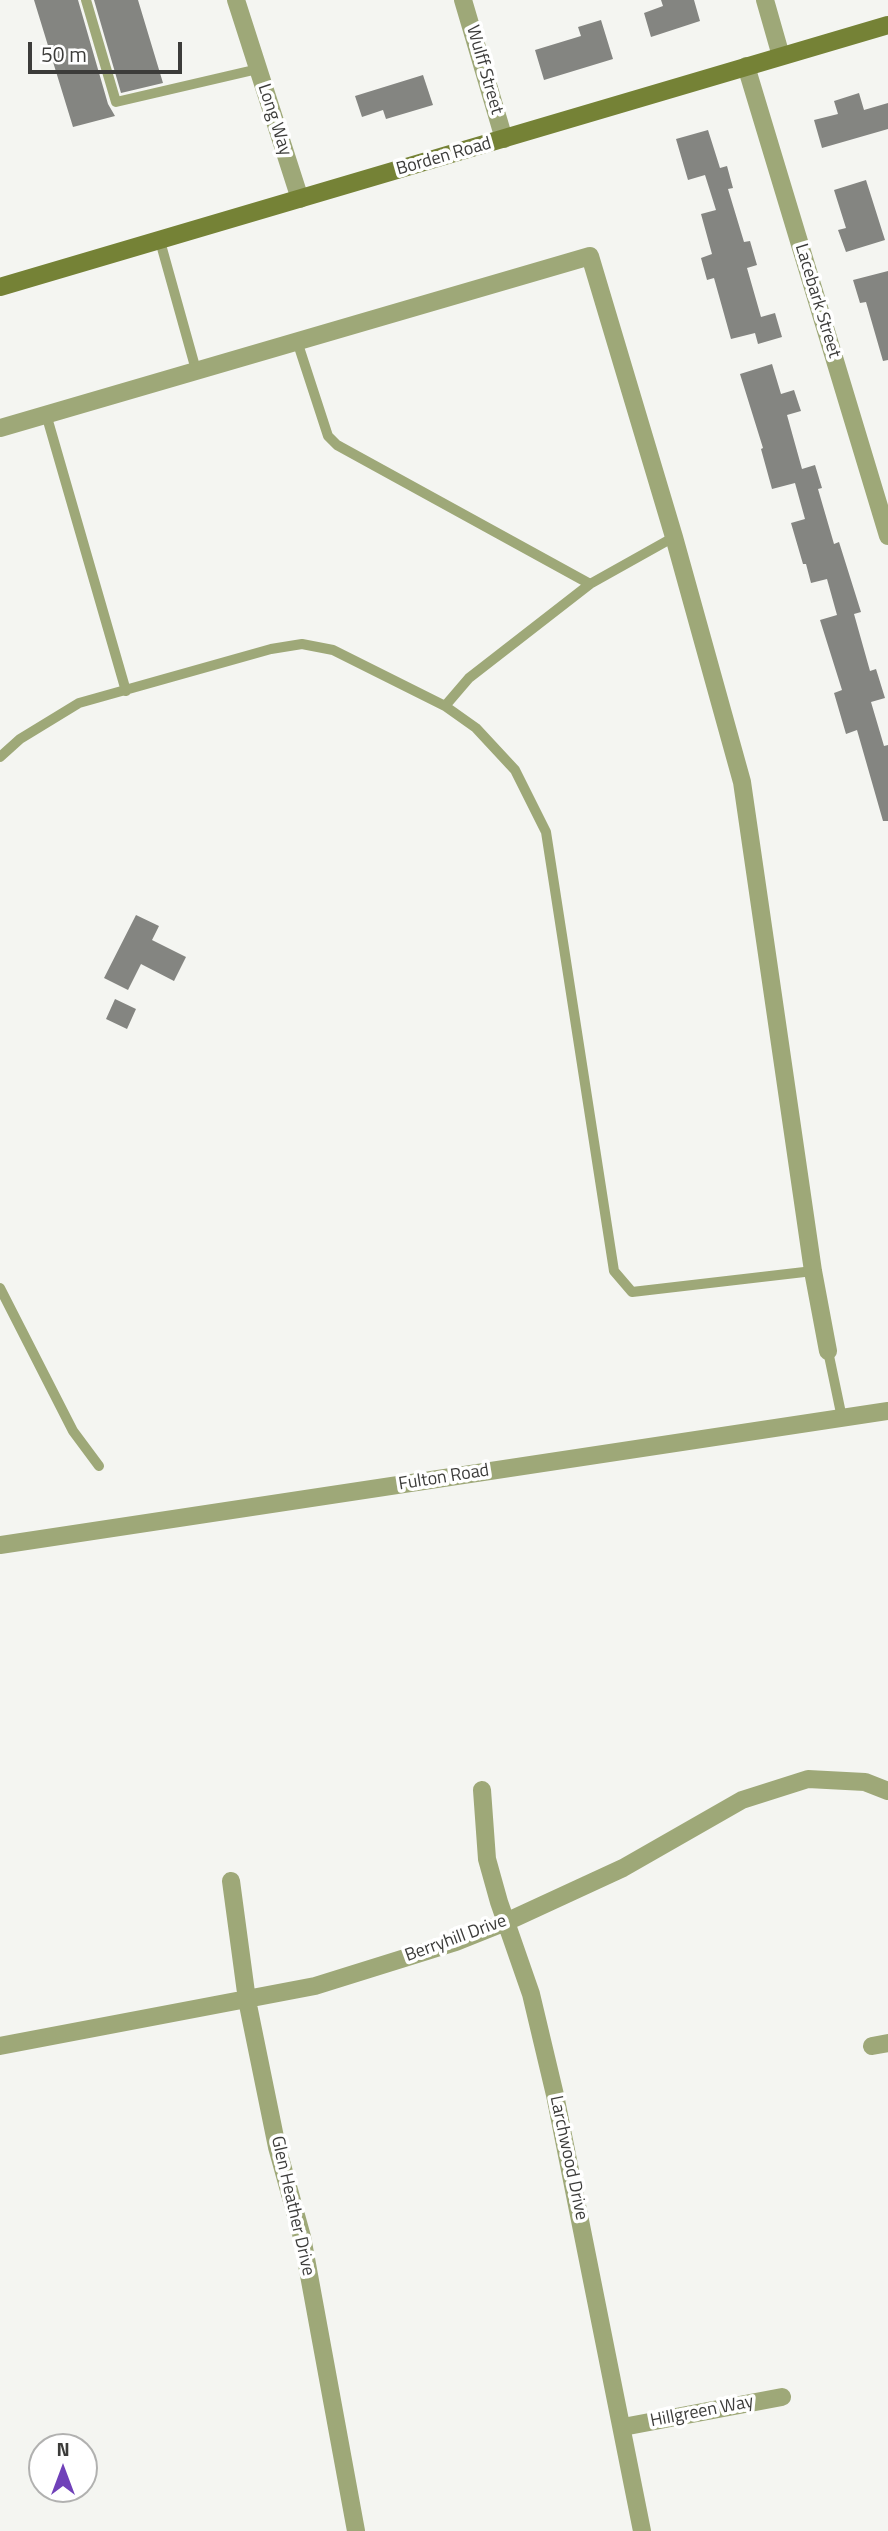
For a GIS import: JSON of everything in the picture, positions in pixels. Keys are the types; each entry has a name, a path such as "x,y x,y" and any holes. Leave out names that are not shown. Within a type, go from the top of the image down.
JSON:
{"main road":[{"name":"Borden Road","path":"0,287 888,25"}],"street":[{"name":"Long Way","path":"236,0 300,199"},
{"name":"Wulff Street","path":"463,0 504,139"},
{"path":"765,0 781,56"},
{"name":"Lacebark Street","path":"746,66 888,536"},
{"path":"0,428 590,256 674,537 742,782 813,1271 828,1351"},
{"name":"Fulton Road","path":"0,1545 888,1412"},
{"name":"Berryhill Drive","path":"0,2046 315,1986 456,1942 623,1868 742,1800 808,1779 865,1782 888,1791"},
{"name":"Larchwood Drive","path":"482,1790 487,1859 531,1994 555,2095 642,2531"},
{"name":"Glen Heather Drive","path":"231,1881 247,2000 277,2147 302,2237 356,2531"},
{"name":"Hillgreen Way","path":"623,2427 782,2397"}],"lane":[{"path":"86,0 116,102 258,69"},
{"path":"160,241 196,370"},
{"path":"297,341 328,436 337,445 590,584"},
{"path":"46,414 126,691"},
{"path":"445,706 469,678 590,584 674,537"},
{"path":"0,757 20,739 79,704 271,649 302,644 332,650 445,706 476,728 515,770 546,832 614,1271 632,1292 813,1271"},
{"path":"0,1288 73,1431 99,1466"},
{"path":"828,1351 842,1418"}],"building":[{"path":"34,0 78,0 108,104 115,116 73,127"},
{"path":"94,0 138,0 163,83 121,93"},
{"path":"661,0 694,0 700,21 651,37 644,13 663,6"},
{"path":"601,20 613,59 544,80 535,50 581,36 578,27"},
{"path":"423,75 433,105 386,119 383,110 362,117 355,96"},
{"path":"859,93 864,110 888,103 888,129 822,148 814,120 838,114 834,101"},
{"path":"708,130 720,168 727,166 733,188 728,189 744,242 750,241 757,265 747,268 761,317 775,313 782,337 758,344 755,333 731,339 714,278 707,280 701,258 712,254 701,214 716,210 705,175 688,180 676,139"},
{"path":"866,180 885,240 846,252 838,230 846,228 834,190"},
{"path":"888,271 888,360 883,361 866,302 860,303 853,280"},
{"path":"772,364 781,394 794,390 801,411 787,415 802,469 815,465 822,488 818,489 834,544 839,542 861,612 854,614 870,671 876,669 885,698 871,702 884,746 888,745 888,821 883,821 857,730 846,734 834,693 842,690 820,620 837,615 827,579 811,583 791,523 805,519 795,483 772,489 761,449 763,448 740,374"},
{"path":"136,915 159,926 152,940 186,957 174,981 141,964 128,990 104,978"},
{"path":"115,999 136,1009 127,1029 106,1019"}]}
